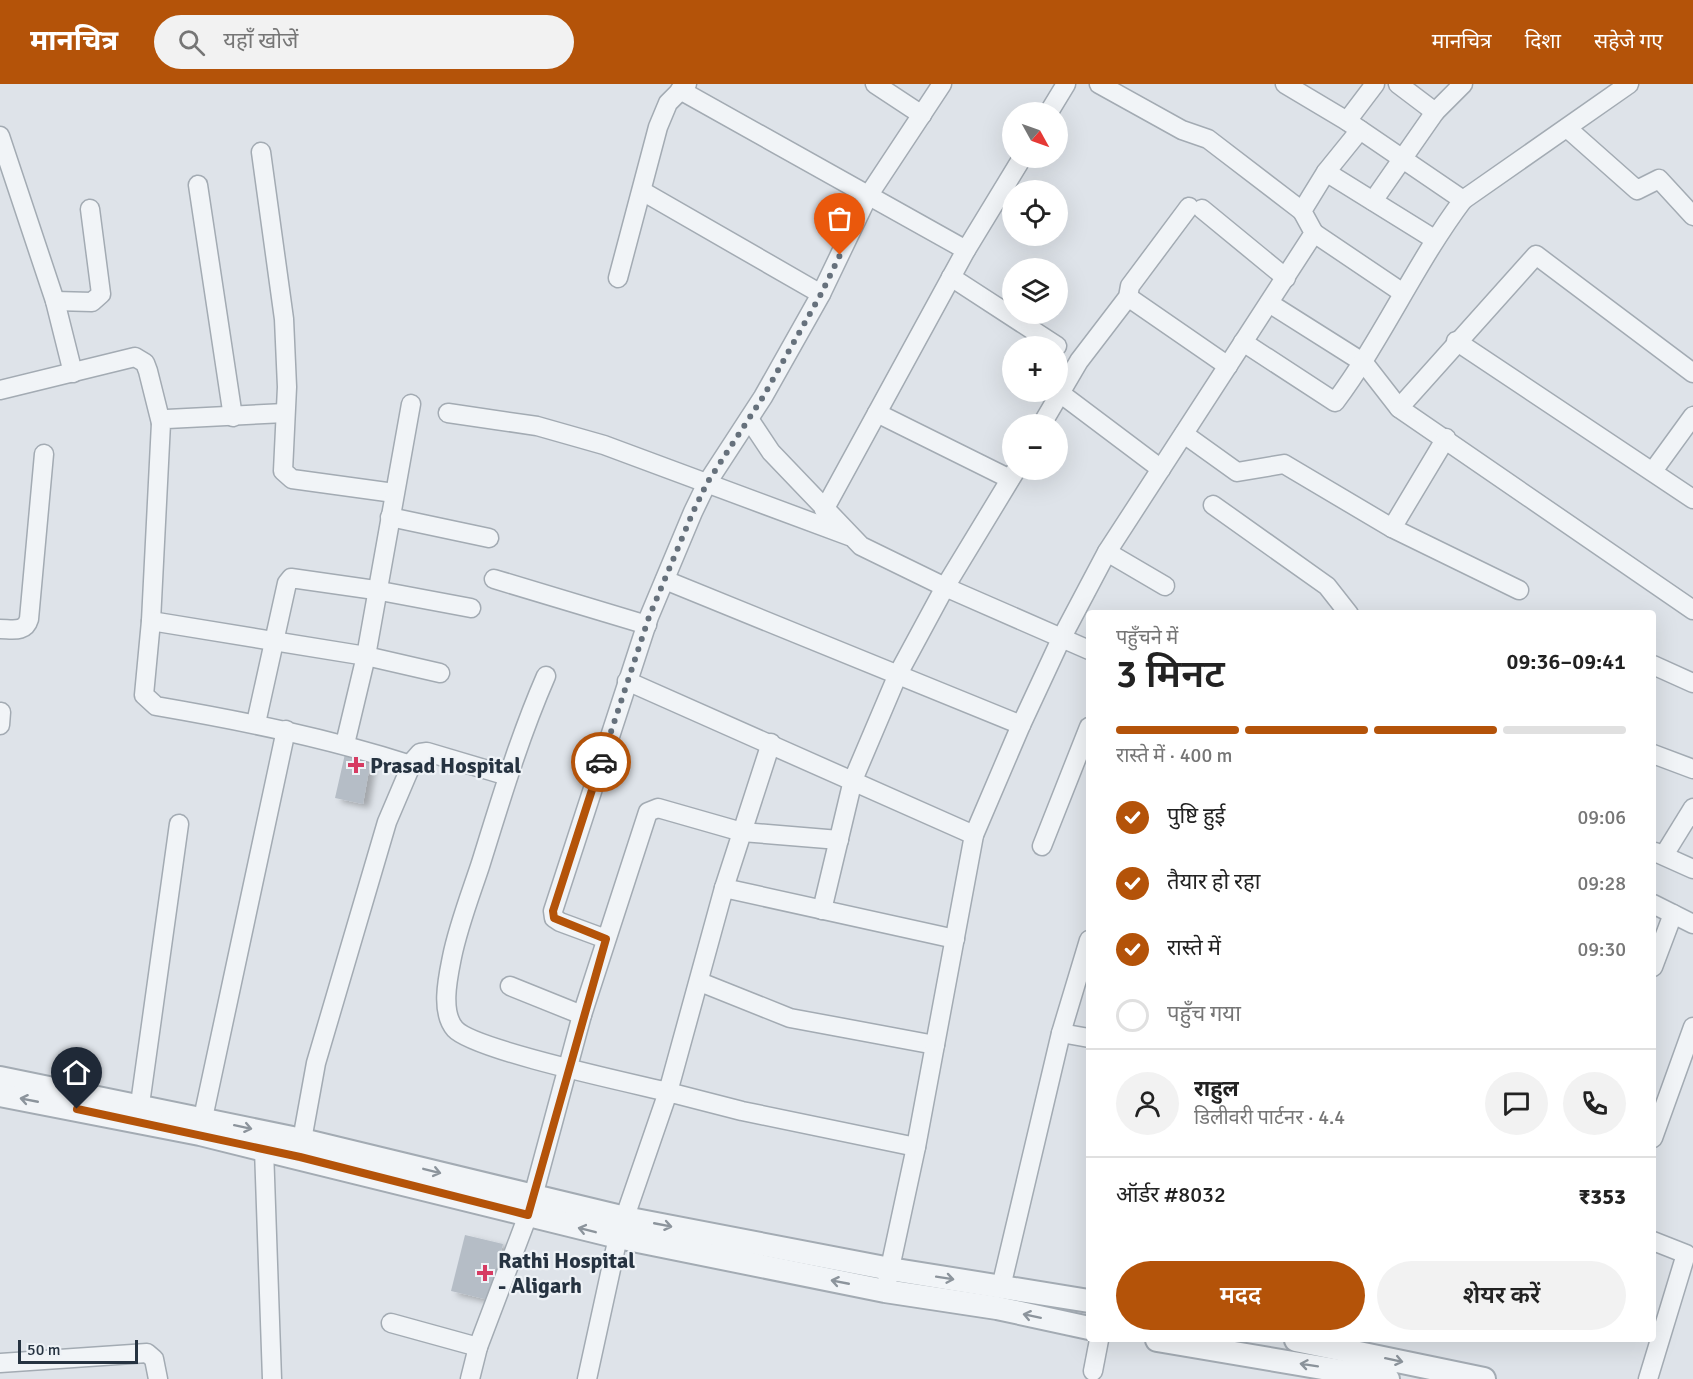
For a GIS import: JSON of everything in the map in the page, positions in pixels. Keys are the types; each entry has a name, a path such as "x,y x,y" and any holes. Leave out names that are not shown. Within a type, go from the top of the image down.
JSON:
{"street":[{"path":"874,84 922,115"},
{"path":"606,939 562,923 554,918 553,911 647,625 707,483 749,419 821,294 868,196 942,84"},
{"path":"1055,102 1066,84"},
{"path":"1099,84 1182,130 1208,139 1302,211 1314,233 1403,293"},
{"path":"1285,84 1353,126 1463,200"},
{"path":"1302,211 1353,126 1375,84"},
{"path":"1398,84 1435,112"},
{"path":"1373,201 1435,112 1462,84"},
{"path":"1243,342 1335,402 1364,363 1434,239 1463,200 1629,84"},
{"path":"618,278 658,127 668,103 683,87 868,196 966,250"},
{"path":"1567,128 1637,190 1659,179 1693,216"},
{"path":"1,141 55,301 73,372"},
{"path":"261,152 284,319 285,413 282,469 285,476 292,479 394,493"},
{"path":"824,510 966,250 1016,168"},
{"path":"1326,172 1434,239"},
{"path":"198,185 233,417"},
{"path":"642,191 821,294"},
{"path":"1068,380 1079,361 1128,297 1130,286 1196,208 1286,279"},
{"path":"55,301 93,302 101,294 90,209"},
{"path":"887,1280 916,1147 974,835 1061,639 1107,552 1314,233"},
{"path":"1399,408 1456,341 1536,255 1693,373"},
{"path":"951,277 1040,336"},
{"path":"1128,297 1228,366"},
{"path":"1269,303 1364,363 1399,408 1446,438 1693,610"},
{"path":"1456,341 1693,499"},
{"path":"1068,354 1079,361"},
{"path":"0,390 130,356 141,359 148,371 161,423 151,621 143,690 147,701 156,706 256,723 345,744 411,765"},
{"path":"1068,399 1161,469"},
{"path":"345,744 366,656 375,590 411,404"},
{"path":"448,412 537,426 604,445 849,536"},
{"path":"161,423 167,419 285,413"},
{"path":"877,413 1002,469"},
{"path":"1653,471 1693,416"},
{"path":"749,419 771,452 824,510 861,546 945,587 1086,649"},
{"path":"1184,434 1237,472 1284,464 1392,528 1519,590"},
{"path":"1392,528 1446,438"},
{"path":"0,629 21,629 29,619 44,454"},
{"path":"822,910 854,780 898,674 945,587 1010,480"},
{"path":"1213,505 1327,585 1346,610"},
{"path":"390,517 489,538"},
{"path":"1107,552 1165,586"},
{"path":"256,723 273,641 287,583 291,578 375,590 471,608"},
{"path":"494,579 647,625"},
{"path":"665,580 1021,725"},
{"path":"151,621 366,656 440,674"},
{"path":"1656,666 1693,683"},
{"path":"546,676 508,776 452,954 448,990 449,1013 454,1028 474,1041 568,1067 742,1111 916,1147"},
{"path":"627,681 974,835"},
{"path":"0,725 1,712"},
{"path":"203,1119 286,730"},
{"path":"1042,846 1086,735"},
{"path":"587,1379 622,1228 668,1092 724,888 771,743"},
{"path":"302,1140 316,1063 387,822 411,765 420,753 427,752 508,776"},
{"path":"1656,755 1693,769"},
{"path":"470,1379 478,1347 531,1205 582,1015 648,812 658,808 742,832 839,840"},
{"path":"1693,808 1659,853 1693,869"},
{"path":"140,1104 179,825"},
{"path":"724,888 955,939"},
{"path":"1656,906 1693,924"},
{"path":"1656,959 1673,914"},
{"path":"1001,1287 1061,1033 1086,950"},
{"path":"700,982 790,1018 935,1045"},
{"path":"510,986 582,1015"},
{"path":"1656,1130 1693,1027"},
{"path":"1061,1033 1086,1037"},
{"path":"0,1078 140,1104 302,1140 531,1205 622,1228 887,1280 1086,1327"},
{"path":"0,1095 146,1122 531,1205"},
{"path":"264,1149 272,1379"},
{"path":"1648,1379 1690,1245 1656,1241"},
{"path":"887,1280 1001,1287 1086,1301"},
{"path":"391,1323 478,1347"},
{"path":"1093,1371 1099,1342"},
{"path":"1168,1342 1338,1374 1388,1379"},
{"path":"1306,1342 1484,1379"},
{"path":"6,1368 147,1353 154,1359 158,1379"}],"building":[{"path":"345,754 371,759 363,804 335,798"},
{"path":"465,1235 503,1244 489,1300 451,1291"}],"way so far":[{"path":"601,762 649,617 693,512 707,483 763,397 821,294 840,255"}],"place":[{"name":"Prasad Hospital","path":"356,765"},
{"name":"Rathi Hospital - Aligarh","path":"485,1273"}],"route":[{"path":"77,1109 300,1157 528,1215 606,939 557,921 553,915 601,762"}]}
